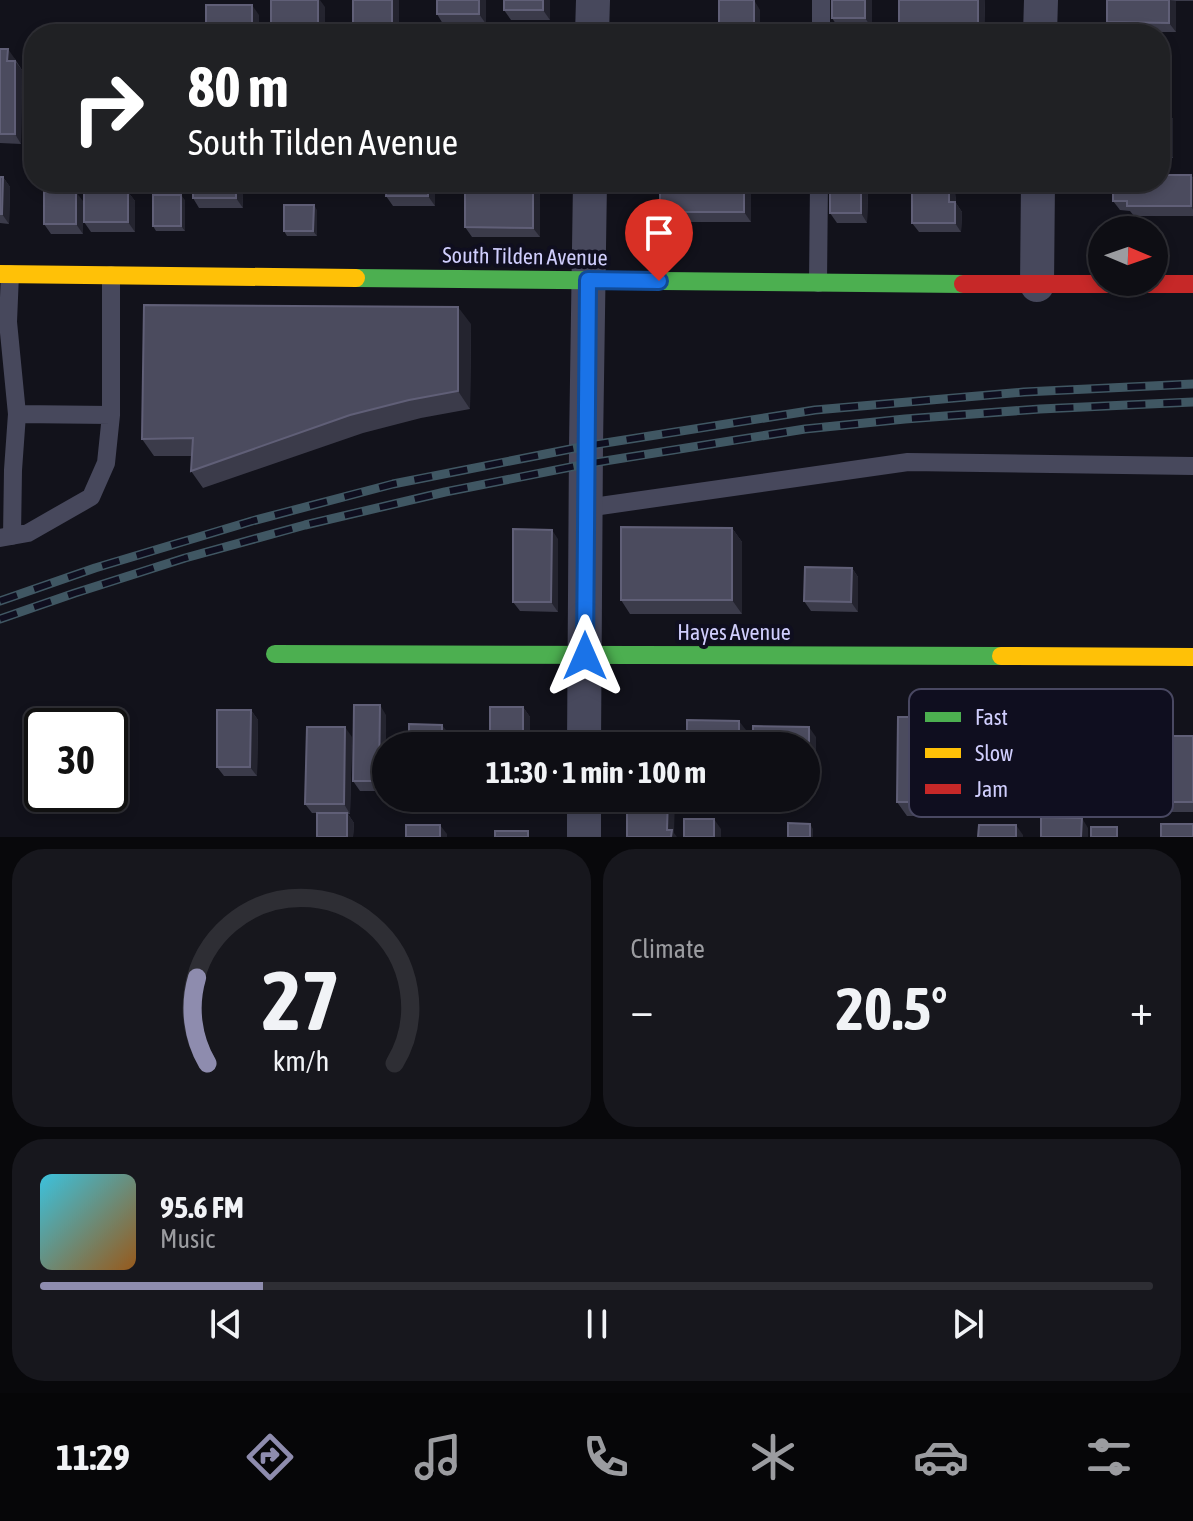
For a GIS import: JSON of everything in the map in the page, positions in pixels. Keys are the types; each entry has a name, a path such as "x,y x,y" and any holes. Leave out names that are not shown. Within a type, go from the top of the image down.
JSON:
{"street":[{"path":"592,24 593,0"},
{"path":"1040,24 1041,0"},
{"path":"584,732 590,192"},
{"path":"1037,285 1038,192"},
{"name":"South Tilden Avenue","path":"5,274 1193,284"},
{"name":"Hayes Avenue","path":"275,654 1193,657"},
{"path":"584,812 584,837"}],"lane":[{"path":"821,0 821,24"},
{"path":"818,283 819,192"},
{"path":"5,274 6,351 17,414 6,470 6,537 28,533 91,497 106,463 111,415 111,275"},
{"path":"17,414 111,415"},
{"path":"586,508 908,462 1193,466"}],"building":[{"path":"271,0 318,0 318,24 271,24"},
{"path":"353,0 392,0 392,24 353,24"},
{"path":"437,0 479,0 479,14 437,14"},
{"path":"504,0 543,0 543,10 504,10"},
{"path":"719,0 754,0 754,24 719,24"},
{"path":"832,0 865,0 865,18 832,18"},
{"path":"899,0 978,0 978,24 899,24"},
{"path":"1107,0 1169,0 1169,23 1107,22"},
{"path":"206,5 252,5 252,24 206,24"},
{"path":"0,49 8,49 7,61 15,61 15,134 0,134"},
{"path":"1170,175 1191,175 1191,206 1127,206 1127,201 1113,201 1113,192 1170,192"},
{"path":"0,177 3,177 2,214 0,214"},
{"path":"44,192 76,192 76,224 44,224"},
{"path":"84,192 128,192 128,222 84,222"},
{"path":"193,192 236,192 236,198 193,198"},
{"path":"386,192 428,192 428,196 386,196"},
{"path":"465,192 533,192 533,228 465,227"},
{"path":"660,192 744,192 744,212 660,212"},
{"path":"830,192 861,192 861,213 830,213"},
{"path":"912,192 949,192 949,202 955,202 955,223 912,223"},
{"path":"153,195 181,195 181,226 153,226"},
{"path":"284,205 314,205 313,231 284,231"},
{"path":"144,305 458,307 458,391 350,415 191,471 193,438 142,439"},
{"path":"621,527 732,528 732,600 621,600"},
{"path":"513,529 552,530 551,602 513,602"},
{"path":"805,567 852,568 851,602 804,601"},
{"path":"354,705 380,705 380,732 372,732 372,781 353,781"},
{"path":"490,707 523,707 523,732 490,732"},
{"path":"217,710 251,710 250,767 217,767"},
{"path":"898,717 909,717 909,802 897,802"},
{"path":"687,720 739,721 739,732 687,732"},
{"path":"409,724 442,725 442,732 409,732"},
{"path":"753,726 809,727 809,732 753,732"},
{"path":"307,727 345,727 344,804 305,804"},
{"path":"1173,736 1193,736 1193,802 1173,802"},
{"path":"627,812 668,812 667,830 672,830 671,837 627,837"},
{"path":"317,813 347,813 347,837 317,837"},
{"path":"1041,817 1082,818 1081,837 1041,837"},
{"path":"684,819 714,819 714,837 684,837"},
{"path":"788,823 810,824 810,837 788,837"},
{"path":"1161,824 1193,824 1193,837 1161,837"},
{"path":"406,825 440,825 440,837 406,837"},
{"path":"979,825 1016,825 1016,837 978,837"},
{"path":"1091,827 1117,827 1117,837 1091,837"},
{"path":"495,831 528,831 528,837 495,837"}],"railway":[{"path":"0,601 95,568 252,521 393,484 586,446 815,410 1024,392 1193,384"},
{"path":"0,619 185,558 305,525 445,492 586,464 805,429 1040,409 1193,402"}],"traffic: fast":[{"path":"356,278 963,284"},
{"path":"275,654 1001,656"}],"traffic: slow":[{"path":"0,274 356,278"},
{"path":"1001,656 1193,657"}],"traffic: jam":[{"path":"963,284 1193,284"}],"route":[{"path":"585,656 588,280 659,281"}]}
